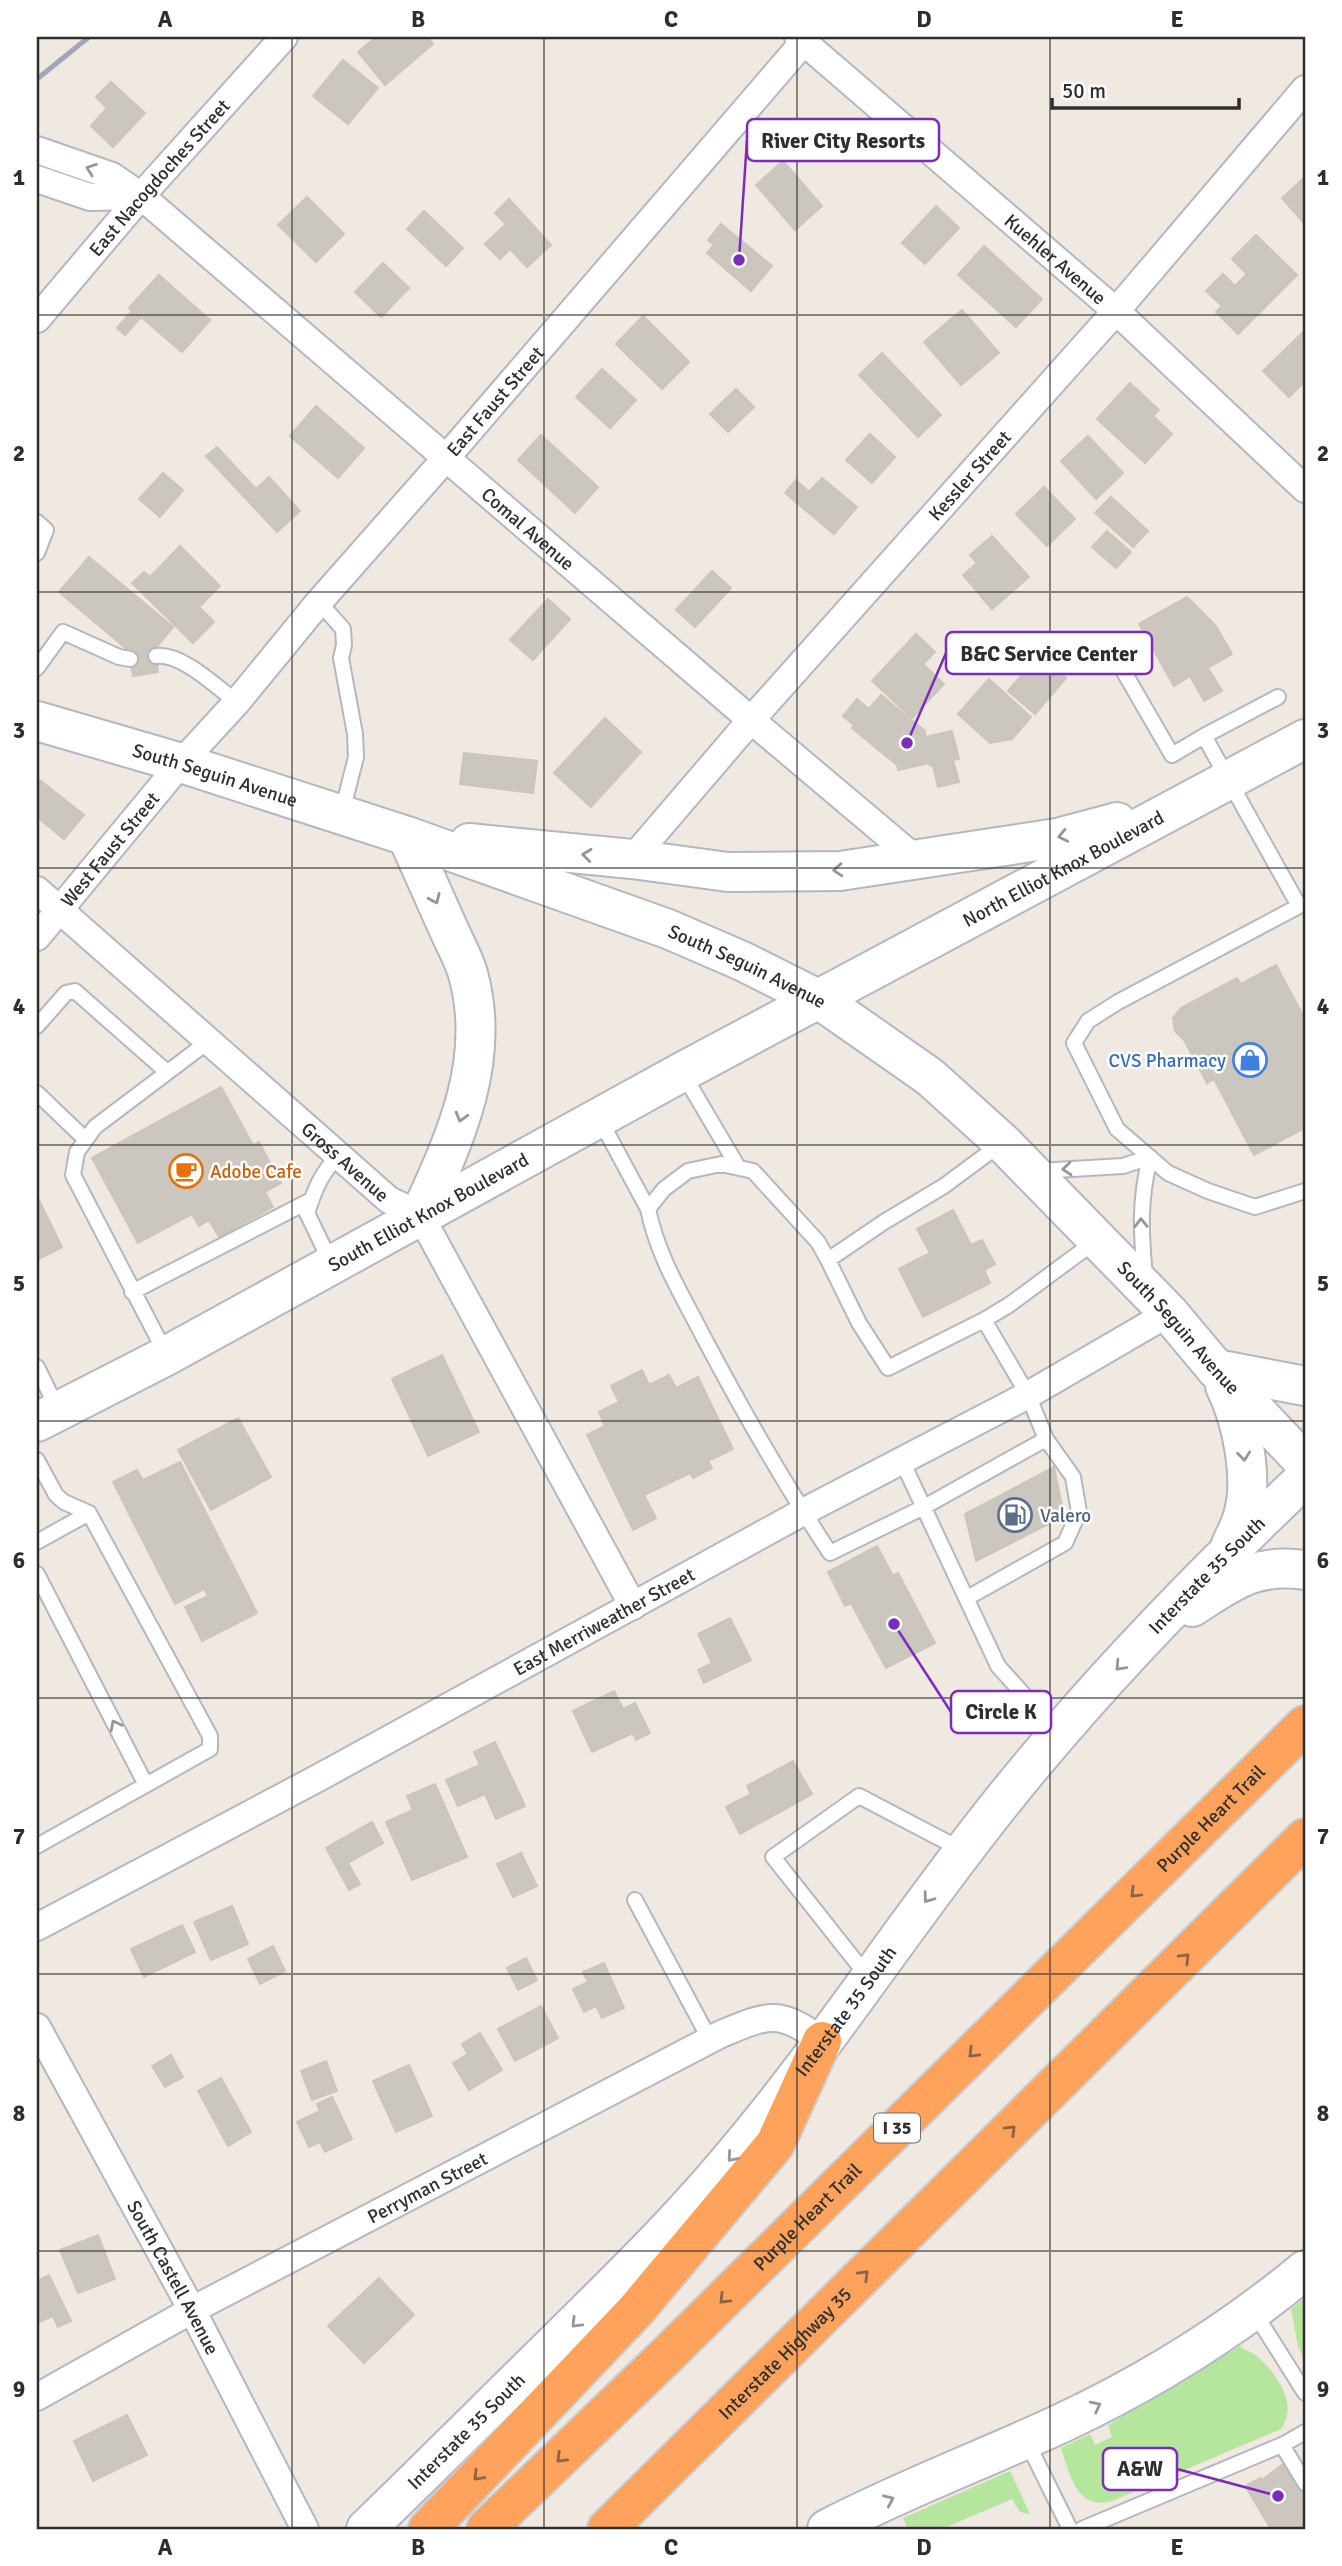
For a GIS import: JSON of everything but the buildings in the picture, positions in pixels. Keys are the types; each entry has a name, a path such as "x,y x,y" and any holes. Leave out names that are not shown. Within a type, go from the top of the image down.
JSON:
{"highway":[{"name":"Purple Heart Trail","path":"486,2529 684,2338 1305,1725"},
{"name":"Interstate Highway 35","path":"607,2529 1305,1838"},
{"path":"428,2529 636,2310 767,2154 775,2144 822,2041"},
{"path":"624,2529 669,2468"}],"main road":[{"name":"South Seguin Avenue","path":"37,721 181,763 407,836 667,929 743,961 820,1000 930,1077 1003,1143 1158,1302 1305,1463"},
{"name":"North Elliot Knox Boulevard","path":"820,1000 1305,738"},
{"path":"420,1215 461,1119 476,1057 475,1022 468,974 407,836 632,859 729,872 840,871 1057,838 1177,806"},
{"name":"South Elliot Knox Boulevard","path":"48,1416 166,1356 682,1072 820,1000"},
{"path":"1216,1368 1305,1386"},
{"path":"1216,1368 1239,1422 1245,1470 1243,1516 1229,1550"},
{"name":"Interstate 35 South","path":"366,2529 684,2213 746,2140 963,1851 1059,1734 1229,1550 1305,1478"},
{"path":"1151,1633 1224,1587 1258,1570 1281,1567 1305,1570"},
{"path":"827,2529 1026,2439 1132,2387 1190,2355 1254,2312 1305,2270"}],"street":[{"name":"East Nacogdoches Street","path":"37,319 141,196 284,37"},
{"name":"Kuehler Avenue","path":"803,38 1116,311 1305,489"},
{"name":"East Faust Street","path":"181,763 237,702 319,602 446,458 803,38"},
{"name":"Kessler Street","path":"632,859 751,720 1116,311 1305,89"},
{"name":"Comal Avenue","path":"37,150 112,176 141,196 917,860"},
{"path":"37,179 90,197 141,196"},
{"name":"West Faust Street","path":"37,937 181,763"},
{"name":"Gross Avenue","path":"37,890 390,1200 420,1215"},
{"path":"420,1215 633,1606"},
{"name":"East Merriweather Street","path":"37,1927 320,1777 803,1512 1028,1395 1158,1302"},
{"name":"Perryman Street","path":"37,2397 192,2310 710,2040 766,2018 785,2019 798,2024 822,2041"},
{"name":"South Castell Avenue","path":"37,2027 192,2310 305,2529"}],"lane":[{"path":"37,522 46,530 37,553"},
{"path":"319,602 343,629 341,658 355,734 356,757 342,815"},
{"path":"37,668 64,632 125,658"},
{"path":"1113,653 1172,755 1278,697"},
{"path":"159,655 180,660 237,702"},
{"path":"1204,736 1303,908 1118,1002 1088,1021 1074,1042 1117,1129 1168,1173 1208,1191 1255,1207 1305,1191"},
{"path":"37,1026 66,993 75,991 167,1072"},
{"path":"166,1356 73,1175 77,1152 95,1127 209,1041"},
{"path":"682,1072 738,1167"},
{"path":"37,1093 85,1139"},
{"path":"599,1118 648,1209 654,1239 669,1272 758,1437 830,1553 924,1507 1046,1439"},
{"path":"828,1260 944,1186 1003,1143"},
{"path":"332,1264 307,1213 316,1185 339,1155"},
{"path":"1031,1172 1123,1166 1150,1157"},
{"path":"1150,1157 1141,1200 1140,1227 1158,1302"},
{"path":"648,1209 664,1189 688,1171 721,1164 752,1171 818,1242 859,1323 888,1368 1009,1305 1097,1240"},
{"path":"132,1292 311,1200"},
{"path":"967,1598 1065,1543 1079,1512 1073,1477 1046,1439 1028,1395 984,1320"},
{"path":"37,1367 48,1416"},
{"path":"37,1460 56,1495 64,1502 89,1513 211,1736 210,1749 37,1846"},
{"path":"902,1461 998,1666 1059,1734"},
{"path":"37,1542 89,1513"},
{"path":"37,1574 146,1785"},
{"path":"869,1978 773,1857 859,1796 963,1851"},
{"path":"635,1900 710,2040"},
{"path":"1254,2312 1305,2393"},
{"path":"1082,2529 1282,2445 1305,2432"},
{"path":"1026,2439 1070,2529"},
{"path":"1282,2445 1305,2483"}],"green space":[{"path":"1305,2298 1305,2363 1298,2346 1291,2309"},
{"path":"1240,2346 1265,2364 1283,2390 1288,2410 1281,2429 1112,2501 1090,2501 1082,2495 1076,2488 1061,2448 1090,2434 1095,2445 1112,2437 1108,2425"},
{"path":"1010,2471 1030,2514 1020,2512 1012,2499 942,2529 908,2529 903,2518"}],"railway":[{"path":"37,79 89,37"}],"place":[{"name":"River City Resorts","path":"739,260"},
{"name":"B&C Service Center","path":"907,743"},
{"name":"CVS Pharmacy","path":"1250,1060"},
{"name":"Adobe Cafe","path":"186,1171"},
{"name":"Valero","path":"1015,1515"},
{"name":"Circle K","path":"894,1624"},
{"name":"A&W","path":"1278,2496"}]}
